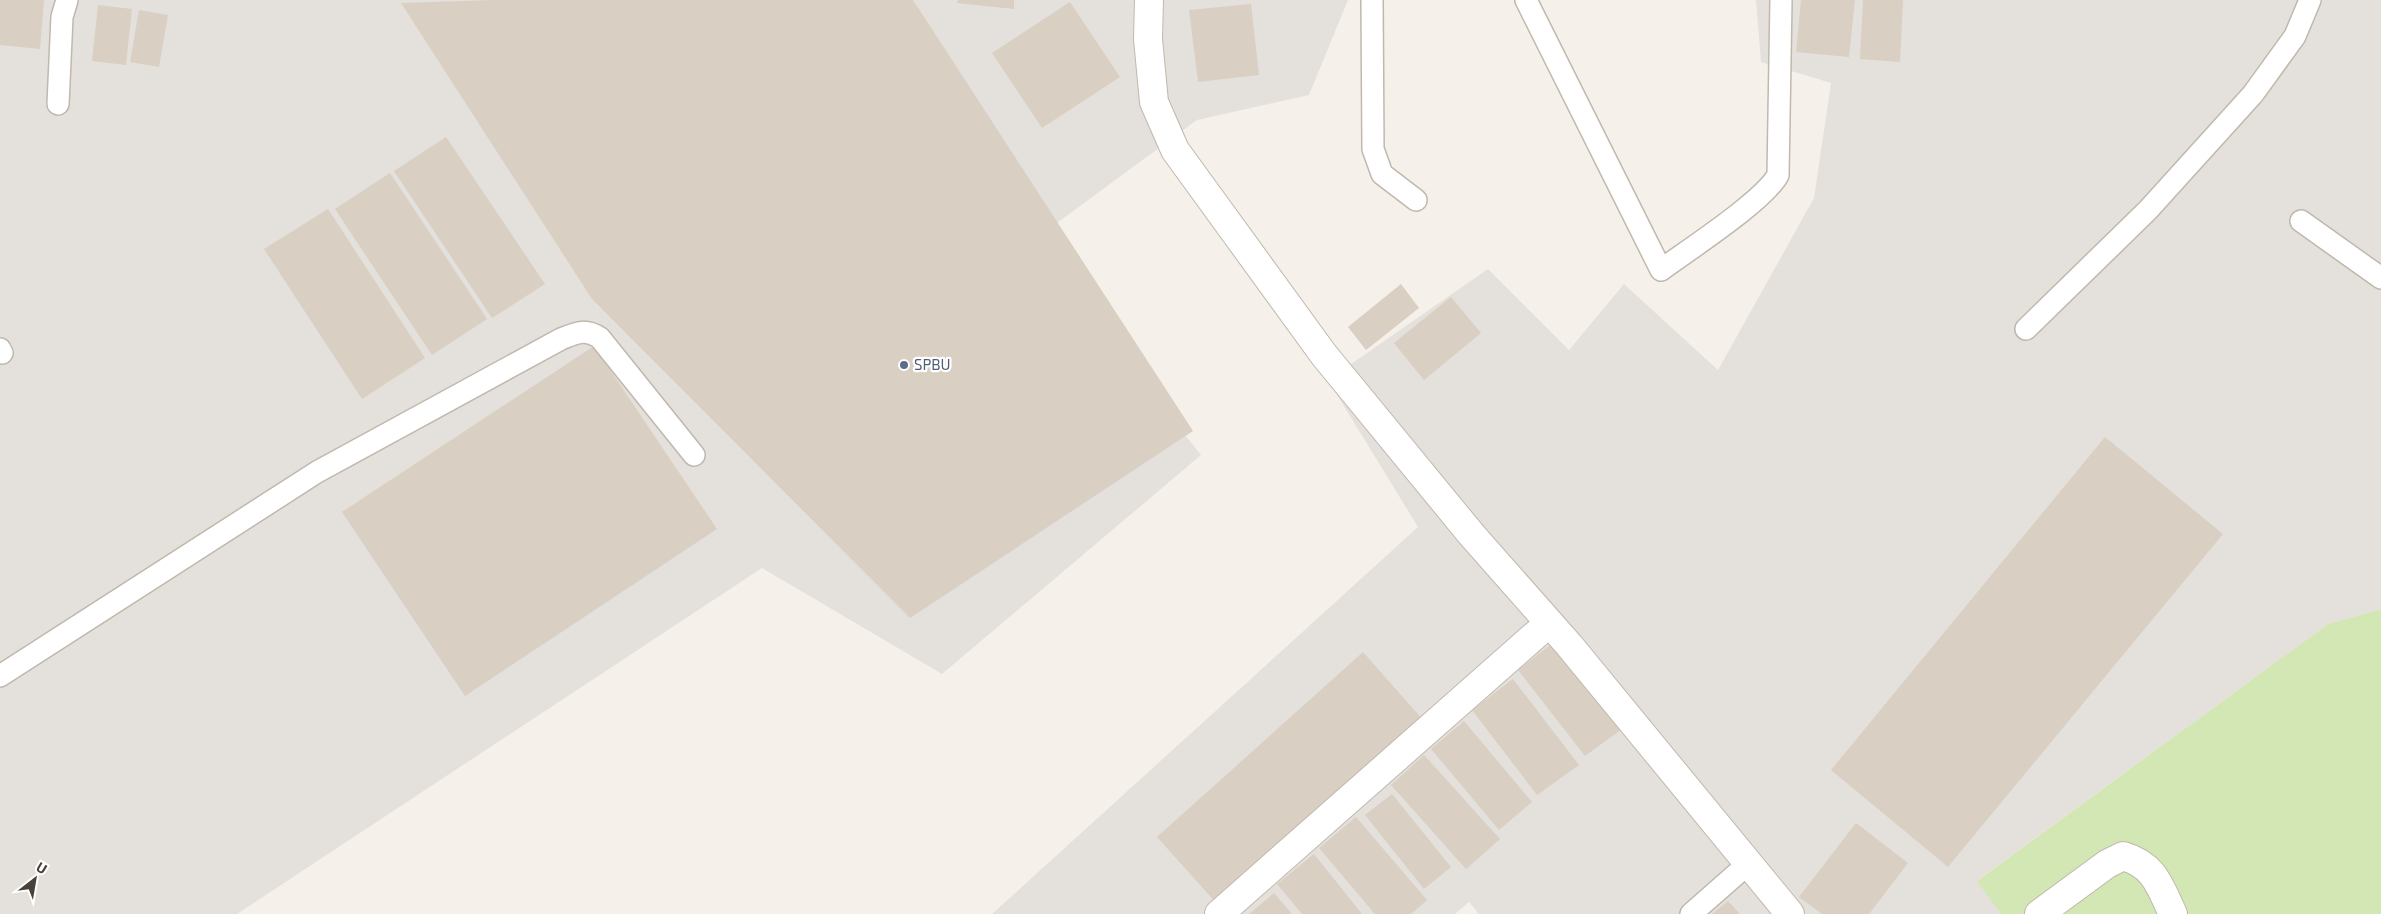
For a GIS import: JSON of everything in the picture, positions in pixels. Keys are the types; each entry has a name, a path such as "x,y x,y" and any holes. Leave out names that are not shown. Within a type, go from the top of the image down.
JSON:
{"street":[{"path":"1149,0 1148,39 1154,102 1175,150 1324,355 1471,534 1549,623 1790,914"},
{"path":"1219,914 1549,623"},
{"path":"2038,914 2107,864 2124,856 2138,860 2155,875 2173,914"}],"lane":[{"path":"58,104 62,17 67,0"},
{"path":"1372,0 1373,149 1382,174 1416,200"},
{"path":"1526,0 1661,270 1740,212 1773,184 1778,175 1781,0"},
{"path":"2026,329 2148,210 2253,94 2295,36 2310,0"},
{"path":"2300,221 2381,278"},
{"path":"0,676 317,472 552,344 582,331 592,333 600,338 694,455"},
{"path":"1691,914 1749,864"}],"shaded area":[{"path":"0,0 1348,0 1309,95 1197,120 1031,242 1201,455 942,674 762,568 237,914 0,914"},
{"path":"1756,0 2381,0 2381,609 2328,624 1978,880 2001,914 1479,914 1469,902 1455,914 992,914 1418,527 1328,380 1488,269 1569,350 1624,284 1718,370 1814,198 1831,83 1761,62"}],"green space":[{"path":"2381,609 2381,914 2001,914 1977,881 2328,624"}],"building":[{"path":"0,0 44,0 40,49 0,45"},
{"name":"SPBU","path":"494,0 913,0 1193,431 910,618 592,299 401,3"},
{"path":"958,0 1014,0 1014,9 957,3"},
{"path":"1801,0 1855,0 1849,57 1796,52"},
{"path":"1863,0 1903,0 1900,62 1860,59"},
{"path":"1070,2 1120,77 1042,128 992,53"},
{"path":"1251,4 1259,75 1198,82 1189,10"},
{"path":"98,5 132,9 126,65 92,61"},
{"path":"139,10 168,15 159,67 130,62"},
{"path":"446,137 545,284 492,318 394,171"},
{"path":"390,173 487,319 432,355 335,209"},
{"path":"328,209 425,358 362,399 264,249"},
{"path":"1401,284 1419,308 1366,350 1348,327"},
{"path":"1451,297 1481,333 1424,380 1394,343"},
{"path":"594,346 717,529 465,696 342,512"},
{"path":"2105,437 2223,534 1948,867 1831,770"},
{"path":"1554,642 1622,729 1585,756 1518,670"},
{"path":"1363,652 1424,721 1218,905 1157,837"},
{"path":"1513,679 1579,765 1537,795 1472,710"},
{"path":"1464,721 1532,802 1499,830 1431,749"},
{"path":"1424,755 1500,839 1466,869 1391,785"},
{"path":"1392,794 1451,867 1424,889 1365,815"},
{"path":"1356,817 1427,900 1411,914 1375,914 1319,848"},
{"path":"1856,823 1908,863 1869,914 1822,914 1799,897"},
{"path":"1314,854 1362,914 1302,914 1277,884"},
{"path":"1274,893 1292,914 1249,914"},
{"path":"1728,901 1740,914 1712,914"}],"place":[{"name":"SPBU","path":"904,365"}]}
